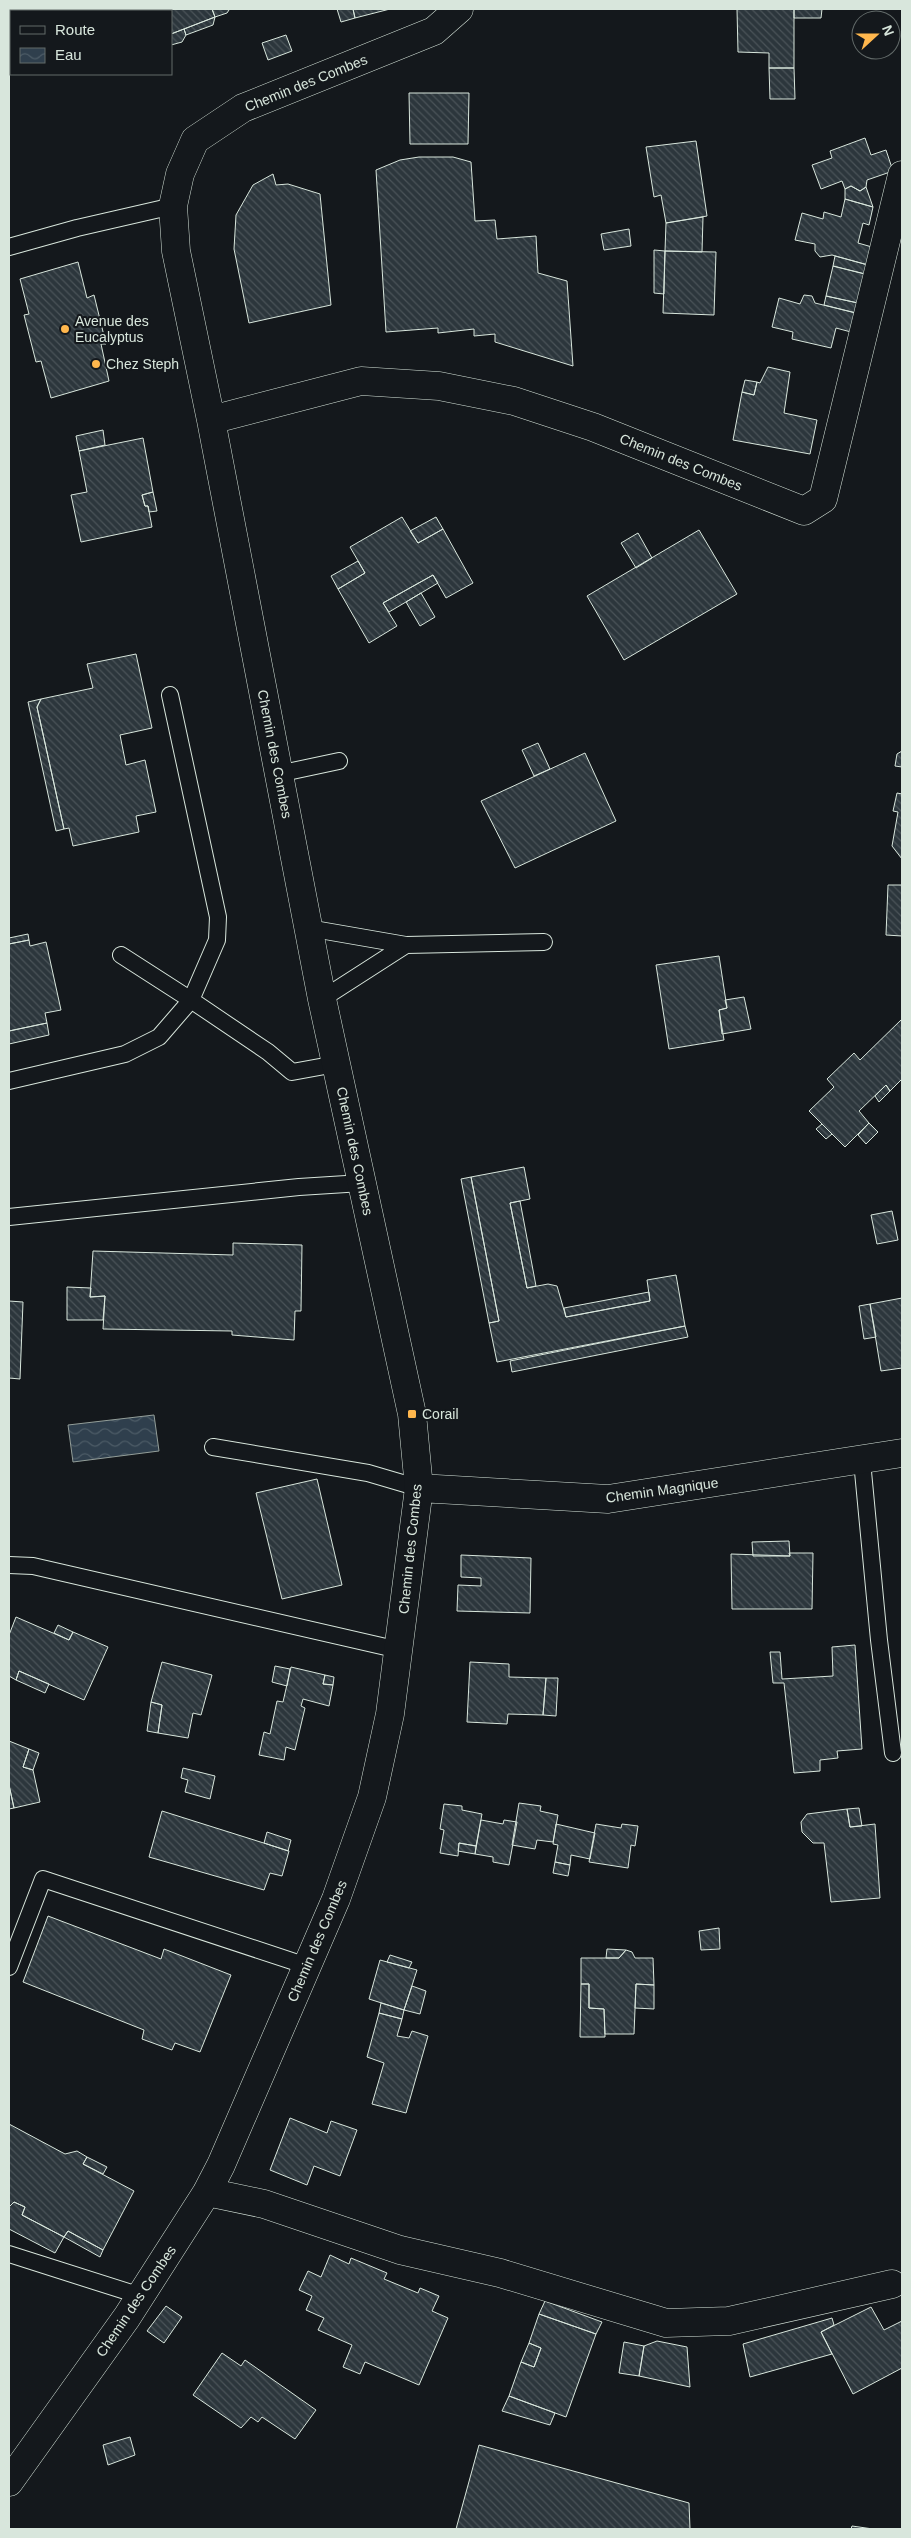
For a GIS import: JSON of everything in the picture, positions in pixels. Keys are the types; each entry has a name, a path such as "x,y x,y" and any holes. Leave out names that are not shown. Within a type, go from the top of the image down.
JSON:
{"street":[{"name":"Chemin des Combes","path":"9,2482 141,2296 207,2192 336,1899 372,1797 390,1714 419,1488 412,1414 322,999 211,420 176,251 173,206 180,174 195,140 243,108 434,31 459,9"},
{"name":"Chemin des Combes","path":"211,420 361,381 439,386 514,401 593,427 804,511 823,499 902,175"},
{"name":"Chemin Magnique","path":"419,1488 608,1500 902,1454"},
{"path":"207,2192 264,2204 400,2250 500,2273 666,2323 729,2321 892,2284"}],"lane":[{"path":"9,247 77,228 173,206"},
{"path":"9,1081 125,1054 159,1037 191,1000 216,940 218,917 170,695"},
{"path":"278,774 339,761"},
{"path":"308,928 406,945 544,942"},
{"path":"322,999 406,945"},
{"path":"120,955 268,1052 292,1072 336,1064"},
{"path":"9,1217 299,1187 362,1183"},
{"path":"213,1447 368,1473 419,1488"},
{"path":"862,1461 879,1640 893,1753"},
{"path":"9,1565 42,1568 399,1650"},
{"path":"9,1967 43,1879 308,1966"},
{"path":"9,2254 141,2296"}],"water":[{"path":"154,1415 159,1451 73,1462 68,1425"}],"building":[{"path":"9,9 212,9 215,17 172,34 172,10 10,10 10,14"},
{"path":"212,9 229,10 227,13 215,17"},
{"path":"337,9 353,9 355,18 341,22"},
{"path":"353,9 390,9 355,18"},
{"path":"737,9 794,9 794,68 769,68 769,53 738,52"},
{"path":"794,9 822,9 821,18 794,18"},
{"path":"9,13 10,48 9,44"},
{"path":"215,17 213,25 186,35 184,29"},
{"path":"184,29 186,35 182,42 172,45 172,34"},
{"path":"286,35 292,51 268,60 262,43"},
{"path":"769,68 794,68 795,99 770,99"},
{"path":"409,93 469,93 468,144 410,144"},
{"path":"865,138 871,155 886,150 893,171 867,180 866,187 860,191 851,186 845,189 842,181 821,189 812,165 832,158 830,151"},
{"path":"696,141 707,216 666,223 661,195 654,197 646,147"},
{"path":"419,157 453,157 471,162 475,221 495,220 497,239 536,236 538,273 567,281 573,366 495,342 495,334 474,336 474,329 438,333 438,328 386,332 376,170 400,160"},
{"path":"273,174 276,185 288,184 320,194 331,305 249,323 234,249 236,215 253,185"},
{"path":"851,186 860,191 866,187 873,207 845,199 845,189"},
{"path":"845,199 873,207 869,225 863,223 858,243 872,247 868,265 832,255 820,257 815,251 815,244 795,240 802,213 823,219 824,212 841,217"},
{"path":"703,217 702,252 665,251 666,223"},
{"path":"629,229 631,246 604,250 601,234"},
{"path":"654,250 665,251 664,294 654,293"},
{"path":"665,251 716,252 714,315 663,313"},
{"path":"835,256 868,265 865,274 833,266"},
{"name":"Avenue des Eucalyptus","path":"78,262 87,298 94,295 106,344 101,344 109,381 51,398 41,361 36,362 24,315 29,314 20,279"},
{"path":"833,266 865,274 858,303 826,296"},
{"path":"804,295 812,296 815,303 856,313 851,332 836,328 831,348 792,339 793,332 772,327 779,298 800,304"},
{"path":"826,296 858,303 856,313 824,305"},
{"path":"768,367 790,372 784,413 817,420 810,454 733,440 742,392 754,395 757,382 760,383"},
{"path":"745,380 757,382 754,395 742,392"},
{"path":"103,430 105,445 79,451 76,436"},
{"path":"143,438 153,492 142,495 145,506 148,506 152,527 81,542 71,495 87,492 79,451"},
{"path":"153,492 157,511 149,512 142,495"},
{"path":"402,517 418,543 443,529 473,583 446,598 433,575 383,603 397,626 369,643 338,589 365,573 350,547"},
{"path":"436,517 443,529 418,543 410,531"},
{"path":"699,530 737,594 624,660 587,596"},
{"path":"638,533 652,558 636,568 621,543"},
{"path":"358,561 365,573 338,589 331,576"},
{"path":"433,575 438,583 389,612 383,603"},
{"path":"421,593 435,617 420,626 406,602"},
{"path":"136,654 152,728 120,735 126,765 145,760 156,812 136,816 139,832 73,846 69,828 64,829 37,707 41,699 93,688 87,664"},
{"path":"41,699 37,707 64,829 56,831 28,702"},
{"path":"538,743 550,769 534,776 522,750"},
{"path":"902,751 902,767 895,766 897,754"},
{"path":"585,753 616,821 515,868 481,801"},
{"path":"897,793 902,794 902,859 892,846 898,812 893,811"},
{"path":"888,885 902,885 902,936 886,935"},
{"path":"28,934 29,940 9,944 9,938"},
{"path":"29,940 30,946 46,942 61,1010 45,1013 47,1023 9,1031 9,944"},
{"path":"719,956 727,1008 719,1010 724,1040 669,1049 656,965"},
{"path":"744,997 751,1029 722,1034 719,1010 727,1008 725,1000"},
{"path":"902,1019 902,1079 890,1091 886,1085 859,1111 869,1123 845,1147 809,1111 834,1087 827,1079 854,1053 860,1060"},
{"path":"47,1023 49,1035 9,1044 9,1031"},
{"path":"886,1085 890,1091 879,1102 875,1096"},
{"path":"869,1123 878,1132 866,1144 858,1135"},
{"path":"822,1124 832,1134 826,1139 816,1129"},
{"path":"524,1167 530,1199 510,1203 527,1288 548,1284 557,1286 566,1317 650,1301 647,1280 676,1275 685,1326 497,1362 489,1323 499,1321 471,1177"},
{"path":"471,1177 499,1321 489,1323 461,1179"},
{"path":"520,1201 536,1286 527,1288 510,1203"},
{"path":"892,1211 898,1240 877,1244 871,1215"},
{"path":"233,1243 302,1245 301,1311 295,1311 294,1340 232,1335 232,1331 103,1329 105,1296 90,1297 93,1251 233,1255"},
{"path":"67,1287 91,1288 90,1297 105,1296 103,1320 67,1320"},
{"path":"649,1292 650,1301 566,1317 564,1308"},
{"path":"902,1298 902,1368 881,1371 870,1304"},
{"path":"9,1301 23,1302 20,1379 9,1378"},
{"path":"870,1304 876,1337 864,1339 859,1306"},
{"path":"685,1326 688,1337 512,1372 510,1361"},
{"path":"317,1479 342,1585 282,1599 256,1493"},
{"path":"789,1541 790,1556 753,1556 752,1542"},
{"path":"789,1553 813,1553 812,1609 732,1609 731,1554 790,1556"},
{"path":"461,1555 531,1558 530,1613 457,1611 458,1585 481,1586 481,1578 461,1577"},
{"path":"16,1617 69,1640 73,1632 108,1647 84,1700 19,1671 16,1680 9,1676 9,1635"},
{"path":"58,1625 73,1632 69,1640 54,1633"},
{"path":"855,1645 862,1749 837,1751 838,1758 820,1760 820,1771 794,1773 784,1683 773,1683 770,1652 780,1652 782,1679 833,1676 832,1647"},
{"path":"162,1662 212,1675 201,1715 193,1713 188,1738 158,1733 162,1705 151,1702"},
{"path":"470,1662 509,1664 509,1677 546,1678 543,1715 508,1714 507,1724 467,1722"},
{"path":"275,1666 290,1669 287,1686 272,1682"},
{"path":"291,1667 325,1675 323,1684 333,1685 329,1706 303,1699 301,1706 305,1708 295,1750 286,1747 284,1760 259,1755 264,1732 270,1734 277,1701 283,1702"},
{"path":"19,1671 49,1684 45,1693 16,1680"},
{"path":"325,1675 334,1677 333,1685 323,1684"},
{"path":"546,1678 558,1678 556,1716 543,1715"},
{"path":"151,1702 162,1705 158,1733 147,1731"},
{"path":"9,1741 29,1749 23,1767 33,1770 40,1802 14,1808 9,1785"},
{"path":"29,1749 39,1753 33,1770 23,1767"},
{"path":"183,1768 215,1776 210,1799 185,1792 188,1780 181,1778"},
{"path":"9,1785 14,1808 9,1809"},
{"path":"519,1803 541,1806 540,1811 558,1815 553,1842 537,1840 535,1849 512,1845"},
{"path":"444,1804 462,1806 462,1810 482,1814 476,1846 459,1843 458,1856 440,1853 444,1830 440,1829"},
{"path":"859,1808 862,1826 850,1827 847,1809"},
{"path":"847,1809 850,1827 875,1824 880,1898 831,1902 824,1843 813,1843 802,1832 801,1822 807,1814"},
{"path":"162,1811 289,1851 282,1876 270,1873 264,1890 149,1857"},
{"path":"481,1820 503,1824 504,1820 517,1822 509,1865 493,1862 493,1857 475,1854"},
{"path":"556,1824 595,1833 590,1859 571,1855 570,1865 555,1862 558,1845 553,1844"},
{"path":"596,1824 621,1828 622,1824 638,1826 635,1846 631,1845 628,1868 589,1862"},
{"path":"267,1832 291,1840 288,1851 264,1843"},
{"path":"459,1843 476,1846 475,1854 458,1851"},
{"path":"555,1862 570,1865 568,1876 553,1873"},
{"path":"48,1916 161,1959 164,1949 231,1975 200,2052 175,2043 172,2050 142,2039 144,2030 23,1982"},
{"path":"719,1928 720,1949 701,1950 699,1931"},
{"path":"607,1949 626,1950 619,1958 606,1958"},
{"path":"626,1950 632,1952 635,1958 653,1958 654,1985 636,1984 634,2034 605,2034 604,2009 589,2008 589,1984 581,1984 581,1958 619,1958"},
{"path":"390,1955 412,1962 409,1968 387,1962"},
{"path":"380,1960 417,1970 404,2010 369,1999"},
{"path":"581,1984 589,1984 589,2008 604,2009 605,2037 580,2037"},
{"path":"636,1984 654,1985 654,2009 635,2008"},
{"path":"412,1986 426,1991 420,2014 404,2010"},
{"path":"381,2003 404,2010 402,2019 379,2013"},
{"path":"379,2013 402,2019 397,2036 409,2038 412,2031 428,2036 406,2113 372,2104 384,2063 367,2057"},
{"path":"290,2118 327,2133 331,2121 357,2130 340,2176 314,2166 307,2185 270,2170"},
{"path":"9,2124 65,2154 77,2151 87,2157 83,2164 134,2191 103,2250 68,2231 64,2237 22,2215 25,2207 14,2202 9,2207"},
{"path":"87,2157 107,2167 103,2174 83,2164"},
{"path":"14,2202 25,2207 22,2215 64,2237 55,2253 9,2229 9,2207"},
{"path":"68,2231 103,2250 100,2257 64,2237"},
{"path":"330,2255 349,2264 351,2258 387,2273 384,2279 418,2293 420,2288 439,2296 432,2311 448,2318 419,2385 365,2362 360,2374 343,2367 352,2345 318,2330 324,2318 306,2310 312,2296 299,2290 308,2271 321,2277"},
{"path":"545,2301 602,2322 596,2334 539,2314"},
{"path":"166,2306 182,2317 164,2343 147,2331"},
{"path":"871,2307 884,2330 902,2321 902,2368 853,2394 821,2332"},
{"path":"539,2314 596,2334 566,2417 509,2396 521,2362 534,2367 541,2348 529,2343"},
{"path":"832,2318 834,2325 821,2332 832,2354 750,2377 743,2344"},
{"path":"657,2341 687,2347 690,2387 639,2376 644,2346"},
{"path":"624,2342 644,2346 639,2376 619,2373"},
{"path":"529,2343 541,2348 534,2367 521,2362"},
{"path":"222,2353 241,2366 245,2360 316,2410 295,2439 262,2417 258,2422 251,2417 241,2428 193,2395"},
{"path":"509,2396 555,2413 550,2425 502,2411"},
{"path":"130,2437 135,2455 108,2465 103,2445"},
{"path":"479,2445 689,2503 690,2529 456,2529"},
{"path":"852,2526 873,2529 851,2529"}],"place":[{"name":"Avenue des Eucalyptus","path":"65,329"},
{"name":"Chez Steph","path":"96,364"},
{"name":"Corail","path":"412,1414"}]}
